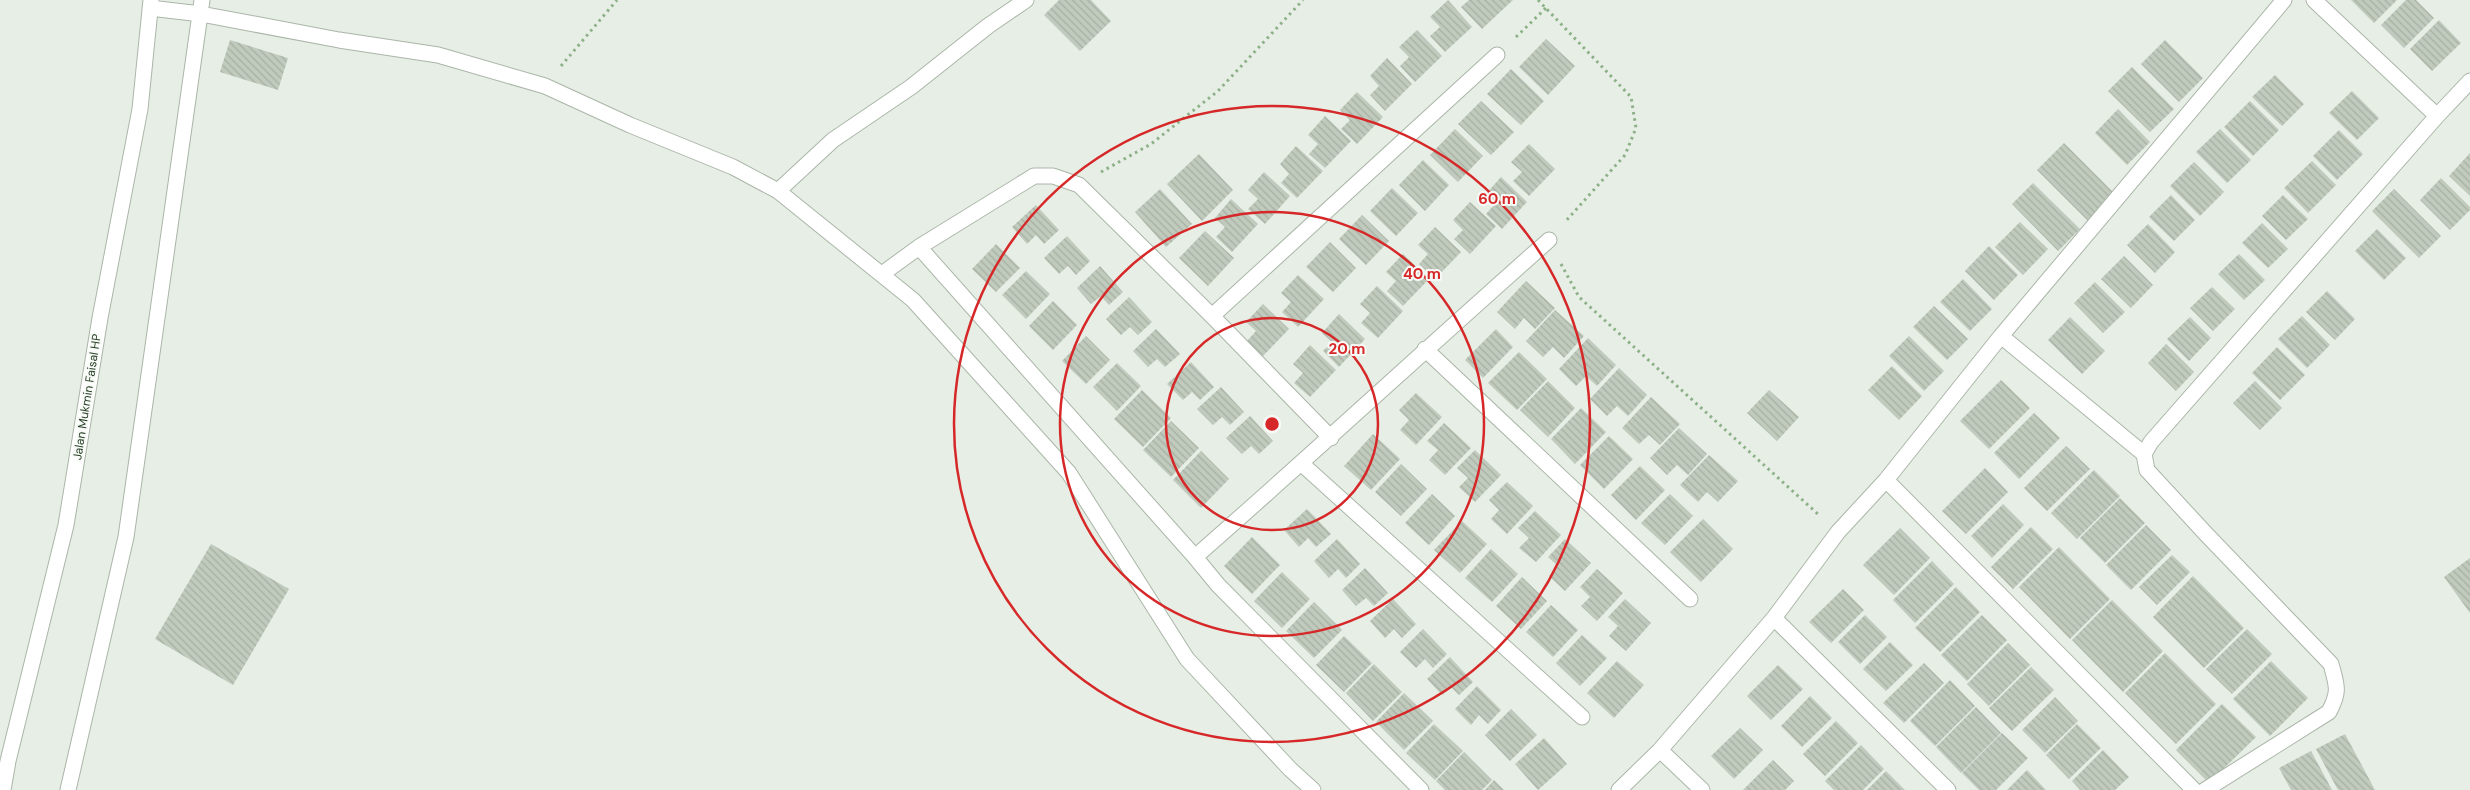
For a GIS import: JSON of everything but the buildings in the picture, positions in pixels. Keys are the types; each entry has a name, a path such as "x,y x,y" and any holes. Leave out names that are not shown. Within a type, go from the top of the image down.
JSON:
{"street":[{"path":"778,191 833,140 911,87 988,26 1026,0"},
{"path":"1619,790 1660,750 1774,618 1838,532 1886,480 2001,336 2284,0"},
{"path":"2314,0 2437,116"},
{"path":"151,4 202,7 339,40 438,55 545,86 630,125 733,167 778,191 913,300 1069,472 1187,659 1290,769 1313,790"},
{"name":"Jalan Mukmin Faisal HP","path":"3,790 8,761 66,525 100,318 140,109 151,4"},
{"path":"68,790 126,537 202,7"},
{"path":"1212,316 1497,55"},
{"path":"2205,790 2329,712 2338,696 2335,676 2331,664 2147,470 2144,454 2150,442 2470,81"},
{"path":"882,274 919,247 1034,176 1053,176 1079,185 1212,316 1331,438"},
{"path":"1195,557 1302,464 1425,349 1549,240"},
{"path":"919,247 1195,557 1218,586 1421,790"},
{"path":"2001,336 2144,454"},
{"path":"1425,349 1690,600"},
{"path":"1302,464 1582,717"},
{"path":"1886,480 2194,790"},
{"path":"1774,618 1948,790"},
{"path":"0,744 8,761"},
{"path":"1660,750 1702,790"}],"path":[{"path":"545,86 617,0"},
{"path":"1079,185 1151,144 1218,91 1303,0"},
{"path":"1538,0 1631,96 1636,128 1625,156 1549,240 1579,297 1838,532"},
{"path":"1497,55 1546,8"}]}
